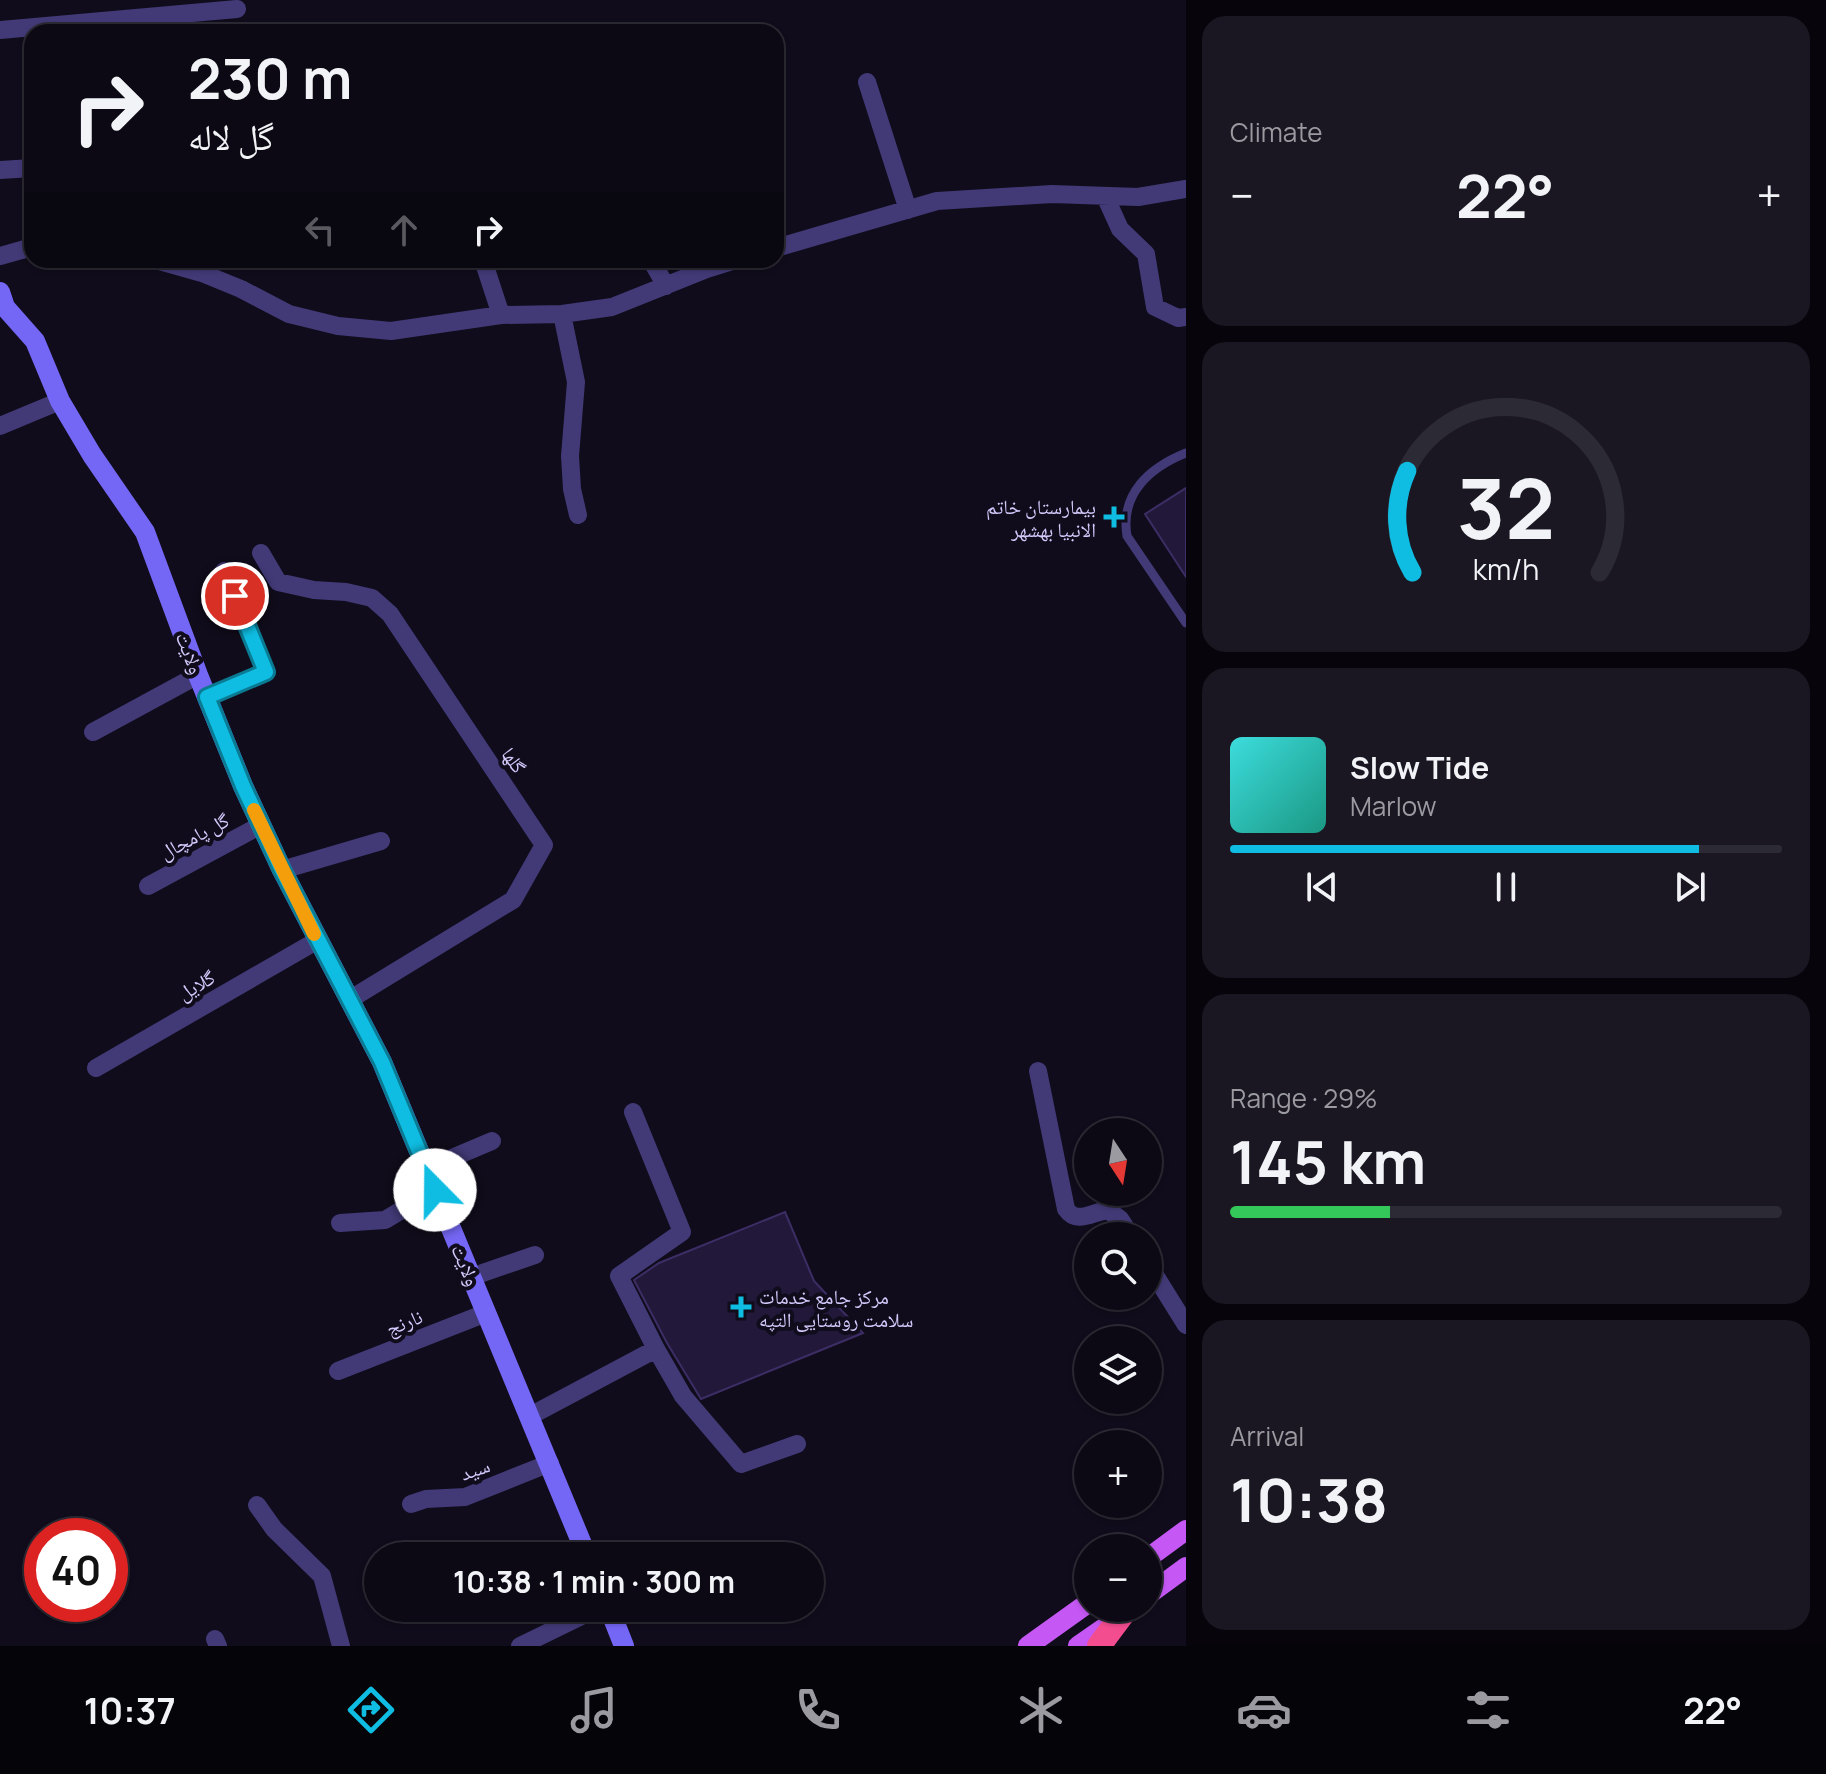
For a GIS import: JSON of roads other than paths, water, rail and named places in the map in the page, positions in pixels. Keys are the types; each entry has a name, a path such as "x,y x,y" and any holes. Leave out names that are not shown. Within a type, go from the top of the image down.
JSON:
{"highway":[{"path":"1099,1646 1118,1622"}],"main road":[{"path":"1162,1548 1186,1530"},
{"path":"1162,1585 1186,1567"},
{"path":"1028,1646 1074,1613"},
{"path":"1078,1646 1112,1622"}],"street":[{"path":"68,24 237,9"},
{"path":"0,30 24,28"},
{"path":"867,82 908,210"},
{"path":"0,170 24,168"},
{"path":"784,246 937,201 1052,194 1138,197 1186,189"},
{"path":"1105,196 1120,229 1146,254 1155,307 1178,318 1186,317"},
{"path":"0,256 24,249"},
{"path":"184,268 241,289 289,314 338,326 391,331 501,315 562,314 612,307 710,268"},
{"path":"486,268 501,315"},
{"path":"656,268 666,286"},
{"name":"ولایت","path":"0,292 5,307 35,341 60,401 92,455 145,532 198,675 261,825 382,1062 581,1542"},
{"path":"562,314 576,382 570,456 572,489 578,515"},
{"path":"0,426 60,401"},
{"name":"گلها","path":"261,553 278,582 372,598 390,614 544,845 513,900 349,1000"},
{"path":"207,697 266,672 224,571"},
{"path":"93,732 198,675"},
{"name":"گل پامچال","path":"148,886 261,825"},
{"path":"282,870 381,841"},
{"name":"گلایل","path":"96,1068 318,940"},
{"path":"1038,1071 1066,1209 1078,1218 1108,1210 1122,1222"},
{"path":"633,1112 682,1232 619,1276 683,1396 741,1464 797,1444"},
{"path":"426,1169 492,1141"},
{"path":"340,1223 385,1220 435,1190"},
{"path":"471,1277 535,1255"},
{"path":"1162,1286 1186,1325"},
{"name":"نارنج","path":"338,1371 486,1313"},
{"path":"530,1416 656,1349"},
{"name":"سید","path":"411,1504 426,1499 465,1497 550,1463"},
{"path":"257,1505 274,1529 322,1576 341,1646"},
{"path":"520,1646 569,1622"},
{"path":"615,1622 624,1646"}],"lane":[{"path":"1186,453 1162,464 1142,479 1129,498 1124,522 1133,548 1186,623"}],"place":[{"name":"بیمارستان خاتم الانبیا بهشهر","path":"1114,517"},
{"name":"مرکز جامع خدمات سلامت روستایی التپه","path":"741,1307"}]}
